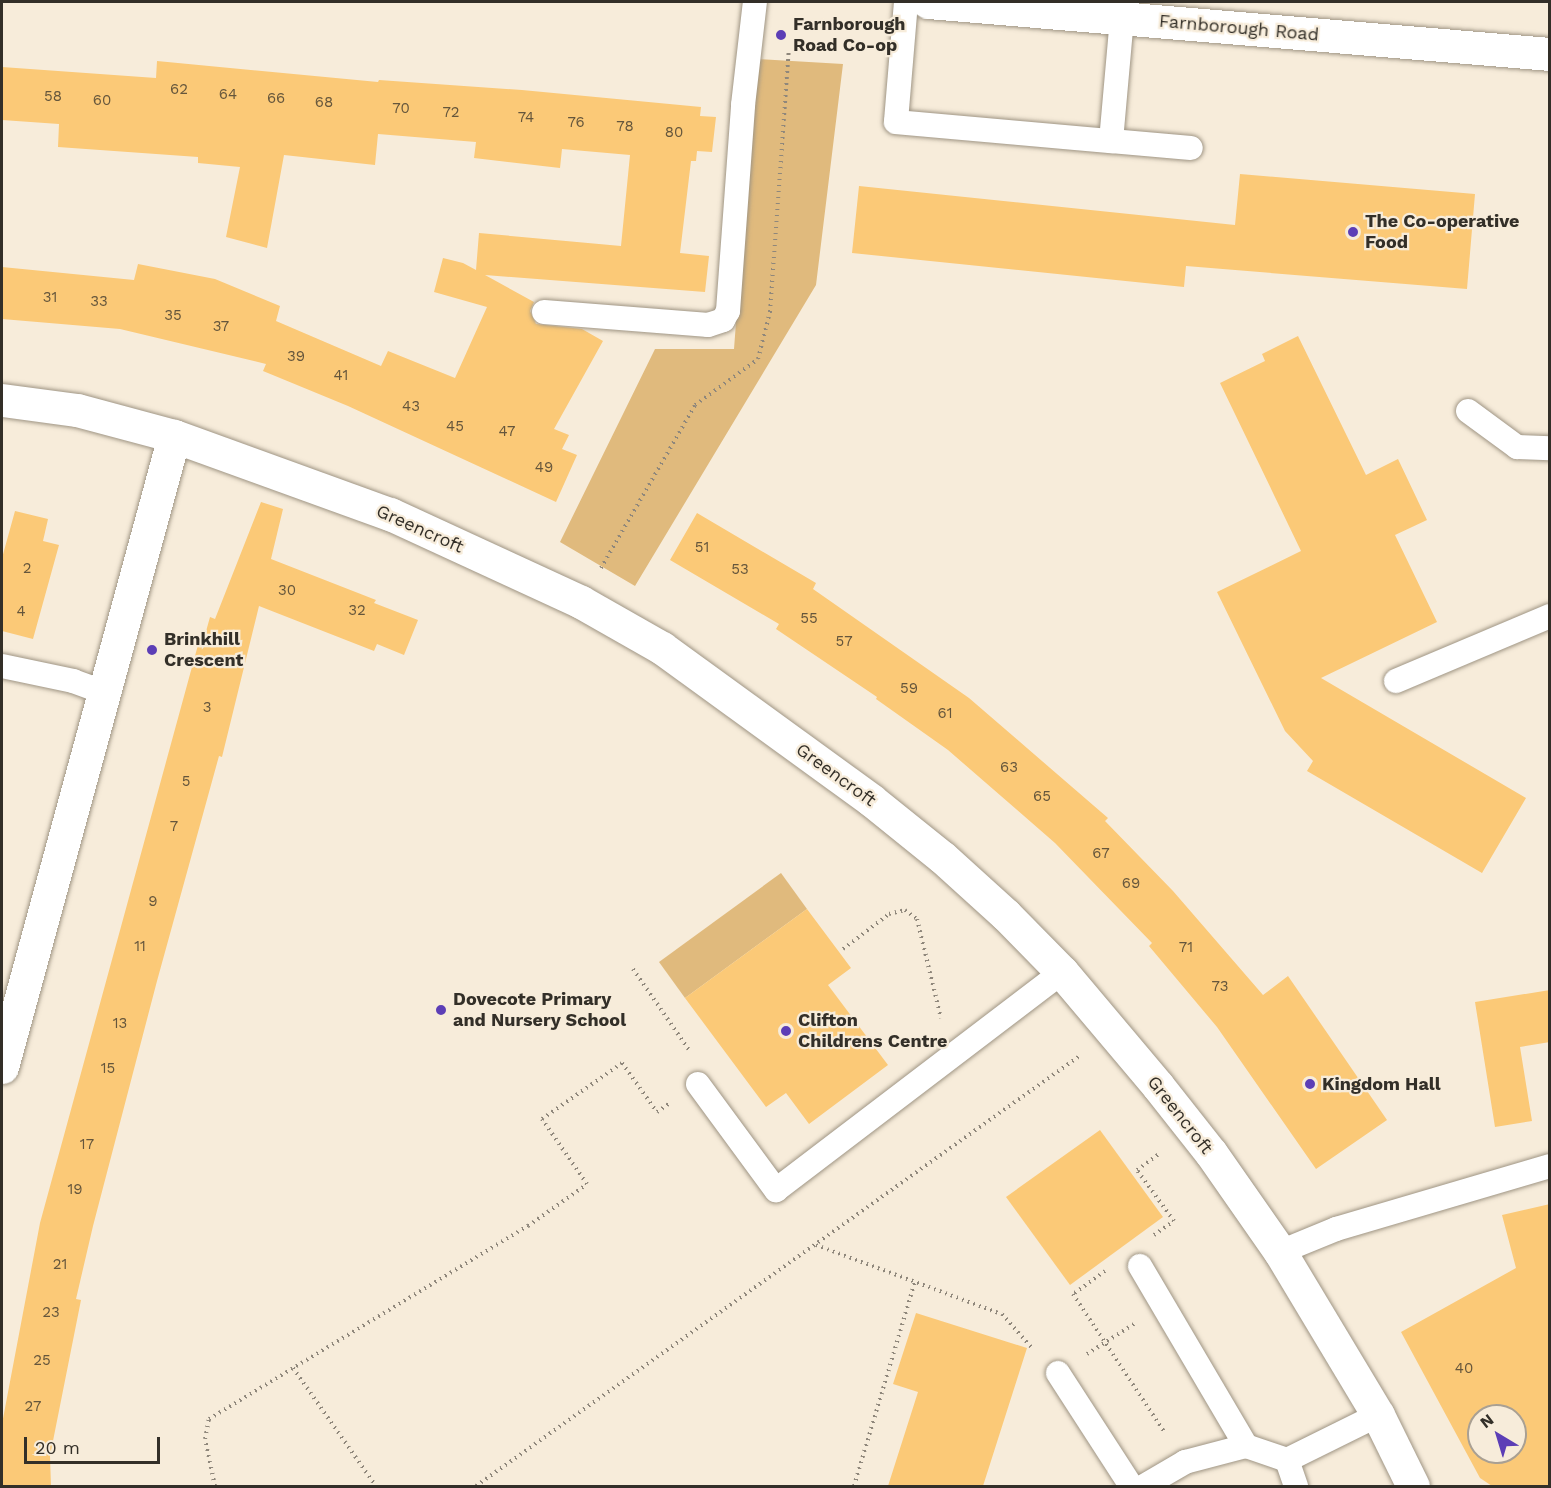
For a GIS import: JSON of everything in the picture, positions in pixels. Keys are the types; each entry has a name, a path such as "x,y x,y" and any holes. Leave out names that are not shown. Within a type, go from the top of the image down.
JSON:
{"street":[{"name":"Farnborough Road","path":"928,2 1550,54"},
{"name":"Greencroft","path":"2,400 77,410 174,436 390,514 581,602 662,648 871,800 942,856 1062,972 1112,1030 1210,1153 1280,1252 1378,1415 1413,1486"},
{"path":"2,1067 174,436"}],"lane":[{"path":"544,312 708,325 723,320 728,311 743,105 755,2"},
{"path":"906,2 896,122 1191,148"},
{"path":"1111,141 1122,18"},
{"path":"1468,411 1517,447 1550,448"},
{"path":"1396,681 1550,616"},
{"path":"2,666 73,681 103,692"},
{"path":"698,1084 776,1190 1062,972"},
{"path":"1280,1252 1336,1229 1550,1166"},
{"path":"1140,1266 1246,1446"},
{"path":"1058,1373 1131,1486"},
{"path":"1144,1486 1185,1462 1246,1446 1287,1460 1378,1415"},
{"path":"1287,1460 1296,1486"}],"path":[{"path":"843,949 889,914 905,910 917,919 938,1014 962,1048"},
{"path":"215,1486 205,1439 210,1419 528,1226 587,1184 542,1119 622,1063 657,1112 708,1077 633,969"},
{"path":"476,1486 1069,1064 1112,1030"},
{"path":"815,1245 1002,1314 1017,1334 1058,1373 1163,1305"},
{"path":"854,1486 915,1282"},
{"path":"293,1368 376,1486"}],"shaded area":[{"path":"756,59 843,64 816,285 635,586 560,542 655,349 734,349"},
{"path":"781,873 807,909 685,998 659,962"}],"building":[{"path":"157,61 378,82 379,80 522,90 701,107 700,116 716,117 712,152 697,151 696,161 691,161 680,253 709,256 705,292 485,275 534,302 530,311 536,324 582,329 603,341 554,429 569,435 562,449 577,455 556,502 348,406 263,371 266,364 120,329 2,319 2,267 134,280 138,264 215,279 280,306 276,321 381,366 388,351 455,378 487,307 434,292 443,258 463,263 476,270 479,233 621,246 630,155 562,149 560,168 474,158 476,142 378,134 375,165 284,155 267,248 226,237 240,167 198,163 198,157 58,147 59,124 2,120 2,67 156,78"},
{"path":"1240,174 1475,194 1467,289 1186,266 1184,287 852,253 859,186 1235,225"},
{"path":"1298,336 1366,475 1398,459 1427,520 1395,535 1437,622 1321,678 1526,798 1482,873 1307,771 1313,761 1285,731 1217,592 1301,551 1220,383 1265,361 1262,354"},
{"path":"261,502 283,509 271,559 376,600 374,603 418,620 404,655 377,644 374,651 259,606 222,757 219,756 157,981 93,1226 76,1299 81,1300 50,1456 51,1486 2,1486 2,1424 40,1223 201,634 205,635 210,617 215,619"},
{"path":"15,511 48,519 43,541 59,545 33,639 2,631 2,558"},
{"path":"697,513 816,583 813,589 969,698 1108,818 1105,821 1173,891 1263,995 1288,976 1387,1120 1316,1169 1217,1027 1149,946 1152,943 1055,843 948,750 876,699 877,697 776,629 779,624 670,560"},
{"name":"Clifton Childrens Centre","path":"807,909 851,968 828,985 888,1065 809,1124 786,1093 766,1107 685,998"},
{"path":"1550,990 1550,1042 1520,1047 1532,1121 1495,1127 1475,1002"},
{"path":"1100,1130 1163,1217 1070,1285 1006,1197"},
{"path":"1550,1204 1550,1486 1492,1486 1480,1478 1472,1464 1527,1464 1527,1404 1467,1404 1467,1454 1401,1332 1516,1268 1502,1215"},
{"path":"916,1313 1027,1348 983,1486 888,1486 918,1392 893,1384"}],"place":[{"name":"Farnborough Road Co-op","path":"781,35"},
{"name":"The Co-operative Food","path":"1353,232"},
{"name":"Brinkhill Crescent","path":"152,650"},
{"name":"Dovecote Primary and Nursery School","path":"441,1010"},
{"name":"Clifton Childrens Centre","path":"786,1031"},
{"name":"Kingdom Hall","path":"1310,1084"}]}
